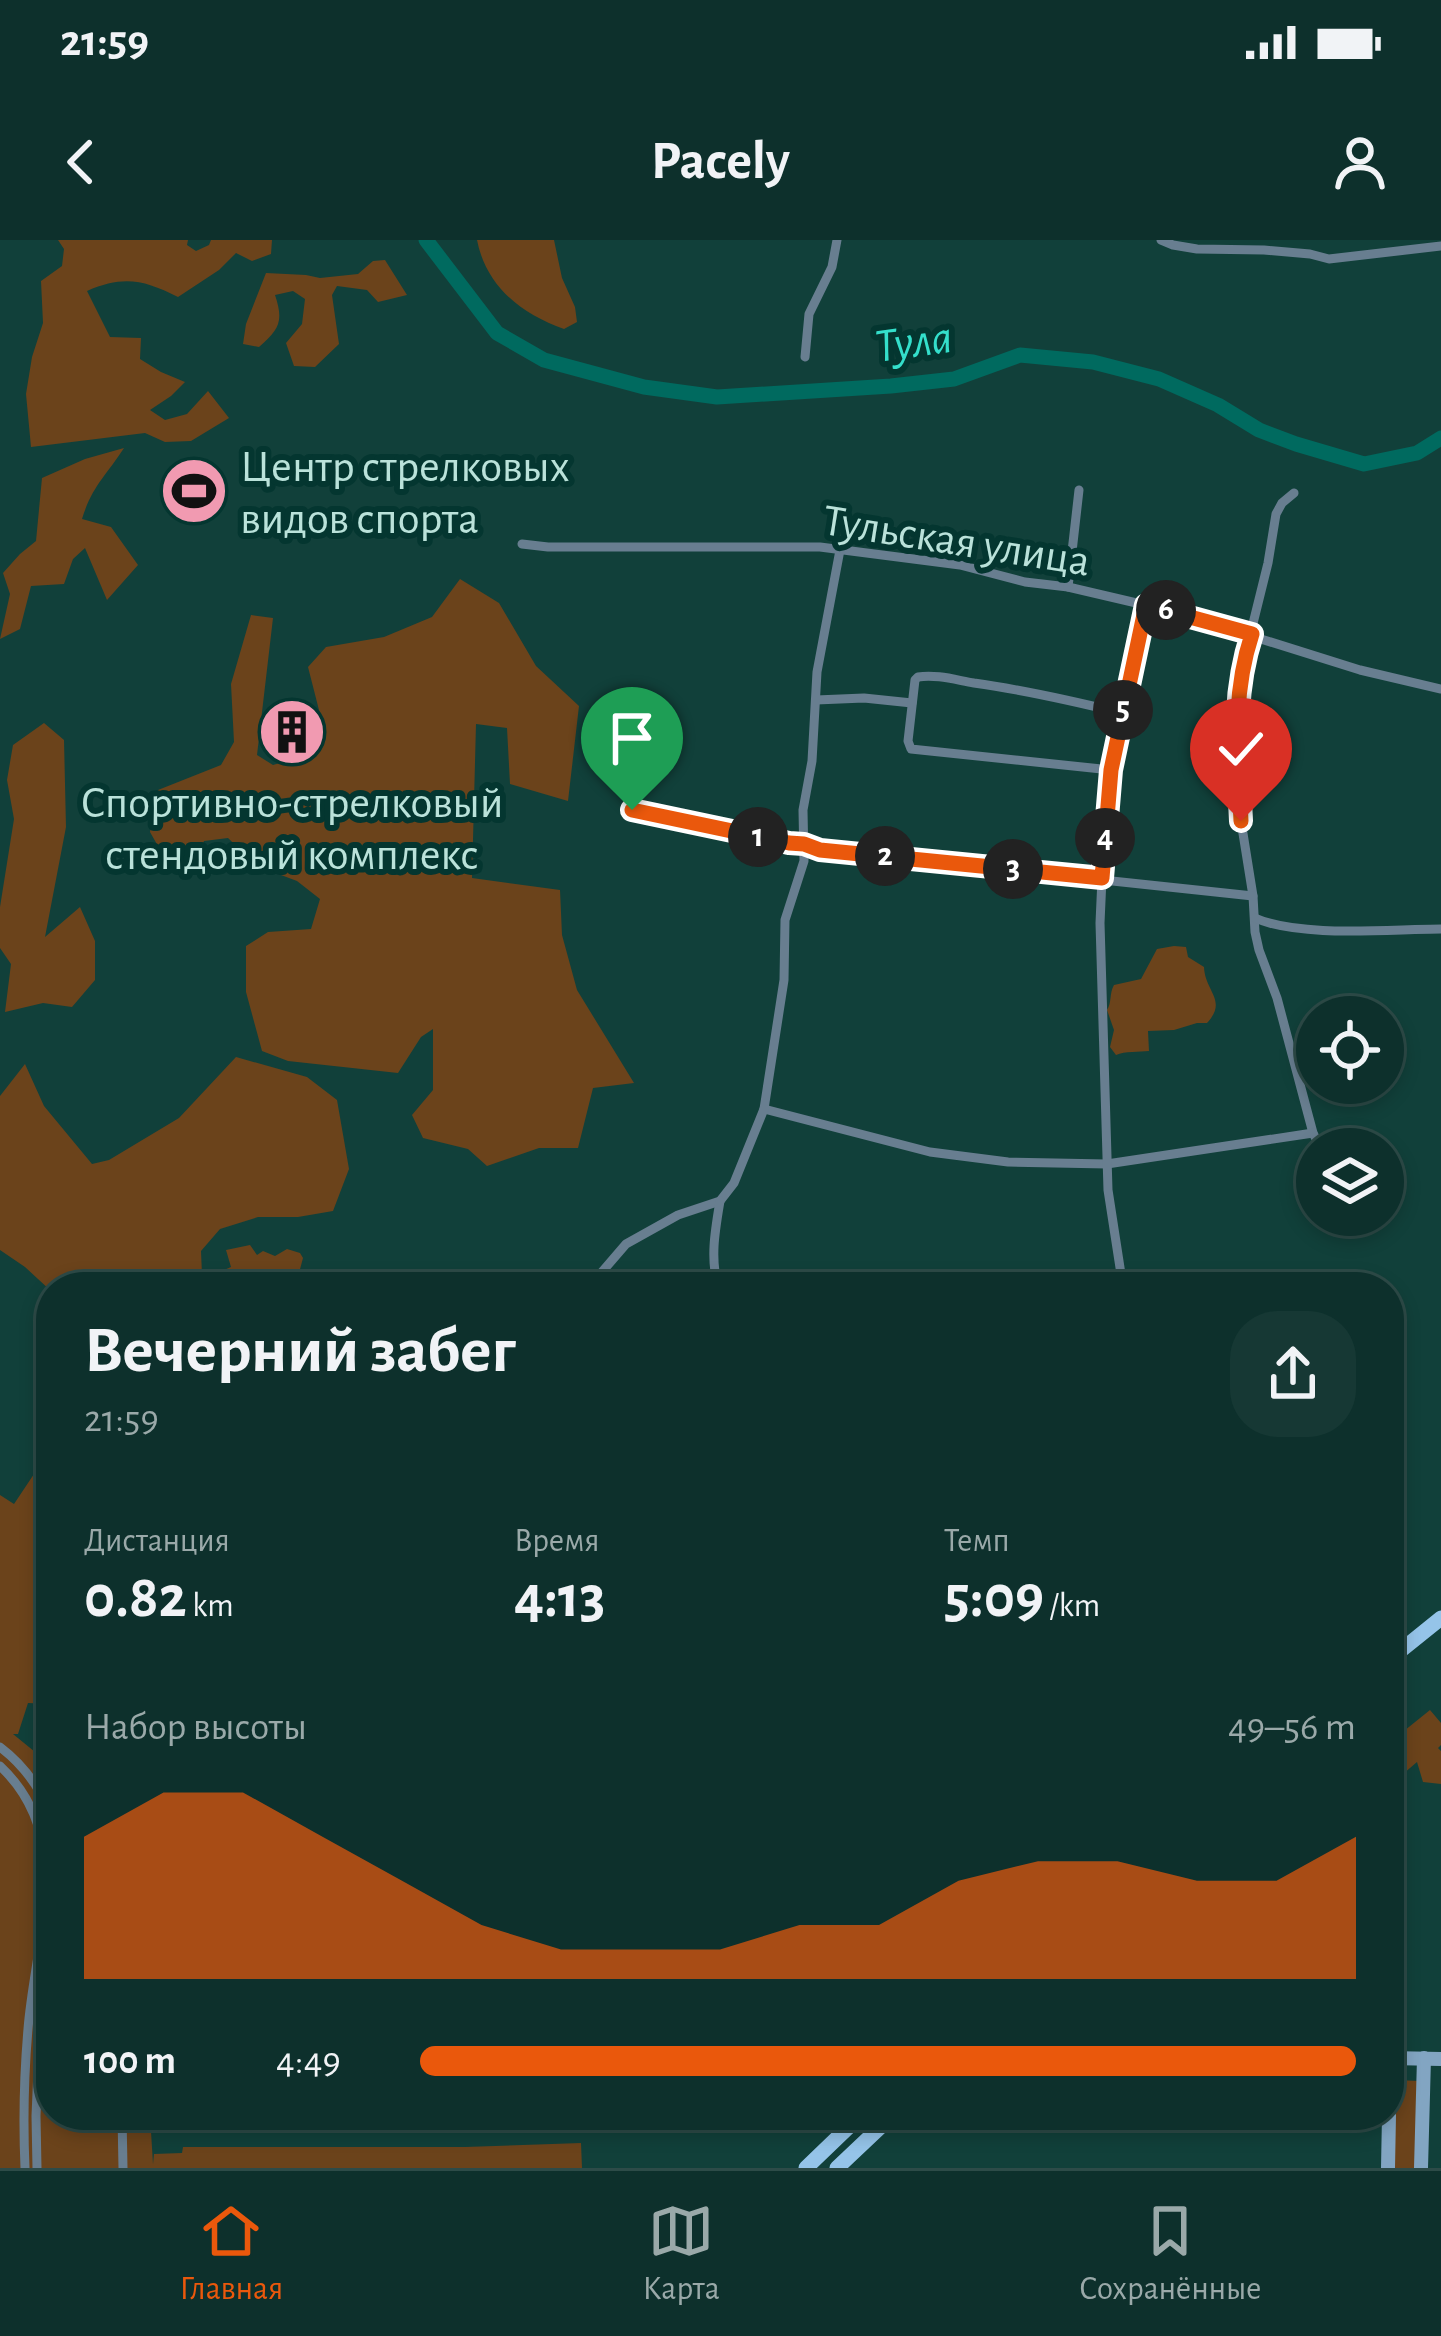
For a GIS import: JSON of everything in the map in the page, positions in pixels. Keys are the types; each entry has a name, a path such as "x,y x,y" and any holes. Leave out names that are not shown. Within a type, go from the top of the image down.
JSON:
{"main road":[{"path":"1404,1648 1441,1618"},
{"path":"806,2168 845,2130"},
{"path":"837,2168 877,2130"}],"street":[{"path":"805,357 809,314 832,267 837,240"},
{"path":"1161,240 1198,249 1264,250 1329,259 1441,246"},
{"path":"1310,240 1310,254"},
{"path":"1068,587 1079,490"},
{"path":"1294,493 1276,514 1236,714 1241,821 1258,950 1277,998 1312,1128"},
{"name":"Тульская улица","path":"522,544 820,547 960,566 1146,605 1360,670 1441,689"},
{"path":"715,1272 713,1242 720,1201 734,1183 764,1109 784,980 785,920 805,861 803,810 812,761 818,672 841,550"},
{"path":"1121,1272 1108,1190 1102,878 1111,770 1146,605"},
{"path":"1111,770 911,748 915,680 929,676 1032,692 1122,713"},
{"path":"816,700 912,703"},
{"path":"632,810 820,850 1252,896"},
{"path":"1255,917 1274,926 1306,929 1441,929"},
{"path":"764,1109 930,1152 1008,1162 1107,1164 1296,1136"},
{"path":"606,1272 626,1244 650,1229 720,1201"},
{"path":"0,1747 36,1784"},
{"path":"0,1766 16,1781 36,1817"},
{"path":"25,2168 23,2116 36,1967"},
{"path":"1404,2057 1441,2059"},
{"path":"1421,2168 1424,2058"},
{"path":"36,2130 37,2168"},
{"path":"122,2130 123,2168"},
{"path":"1388,2168 1389,2130"}],"shaded area":[{"path":"58,240 188,240 187,245 196,251 211,240 272,240 271,254 252,261 236,253 178,297 134,282 87,291 110,337 141,338 140,359 185,382 150,410 165,420 187,414 208,391 229,418 191,441 165,442 145,433 31,447 26,394 43,323 41,281 62,266 64,249"},
{"path":"477,240 554,240 577,322 564,329 520,306 488,271"},
{"path":"385,260 407,295 378,302 367,290 337,286 332,295 339,344 315,367 294,366 286,343 302,324 305,299 293,291 275,295 279,319 271,335 259,347 243,344 266,273 320,278 358,274 373,261"},
{"path":"124,448 95,489 82,519 111,527 138,565 107,600 85,548 73,559 64,584 31,586 20,629 0,639 10,594 3,573 36,541 42,478"},
{"path":"460,579 499,603 536,666 579,706 568,801 510,784 507,728 476,724 472,878 560,890 562,935 577,990 634,1083 593,1088 578,1148 539,1148 487,1166 468,1149 423,1138 412,1115 433,1090 433,1029 421,1037 398,1073 288,1061 262,1051 246,992 246,946 268,932 311,929 320,899 297,881 257,866 228,838 204,841 194,867 167,862 150,832 158,790 221,765 234,742 231,684 251,615 273,618 257,755 273,765 314,753 320,714 308,667 326,647 384,637 432,617"},
{"path":"44,723 64,740 66,827 45,937 80,907 95,941 95,980 72,1007 43,1003 5,1012 11,964 0,948 0,907 14,819 7,780 13,745"},
{"path":"1186,947 1188,957 1204,967 1216,1002 1213,1015 1207,1023 1148,1031 1149,1051 1116,1055 1110,1047 1114,1030 1107,1010 1114,985 1141,979 1157,949"},
{"path":"236,1057 307,1077 337,1100 349,1169 333,1211 258,1217 220,1229 201,1251 202,1272 36,1272 36,1277 0,1250 0,1096 25,1064 44,1106 92,1164 109,1160 179,1118"},
{"path":"250,1245 257,1255 263,1251 275,1256 287,1249 303,1258 299,1272 219,1272 231,1267 226,1250"},
{"path":"36,1471 36,1703 28,1703 18,1734 13,1734 36,1753 36,2130 151,2130 153,2164 154,2154 182,2153 183,2147 581,2143 582,2168 0,2168 0,1495 14,1504"},
{"path":"1430,1710 1441,1723 1441,1784 1423,1782 1417,1762 1404,1773 1404,1731"},
{"path":"1404,2080 1420,2081 1418,2168 1394,2168 1394,2130 1404,2130"}],"waterway":[{"name":"Тула","path":"426,240 497,333 544,360 644,387 717,397 891,386 954,379 1020,355 1093,362 1159,379 1218,405 1259,430 1364,464 1417,453 1441,438"}],"place":[{"name":"Центр стрелковых видов спорта","path":"194,491"},
{"name":"Спортивно-стрелковый стендовый комплекс","path":"292,732"}],"route":[{"path":"632,810 820,850 1102,878 1111,770 1146,605 1252,634 1238,684 1236,714 1241,821"}]}
